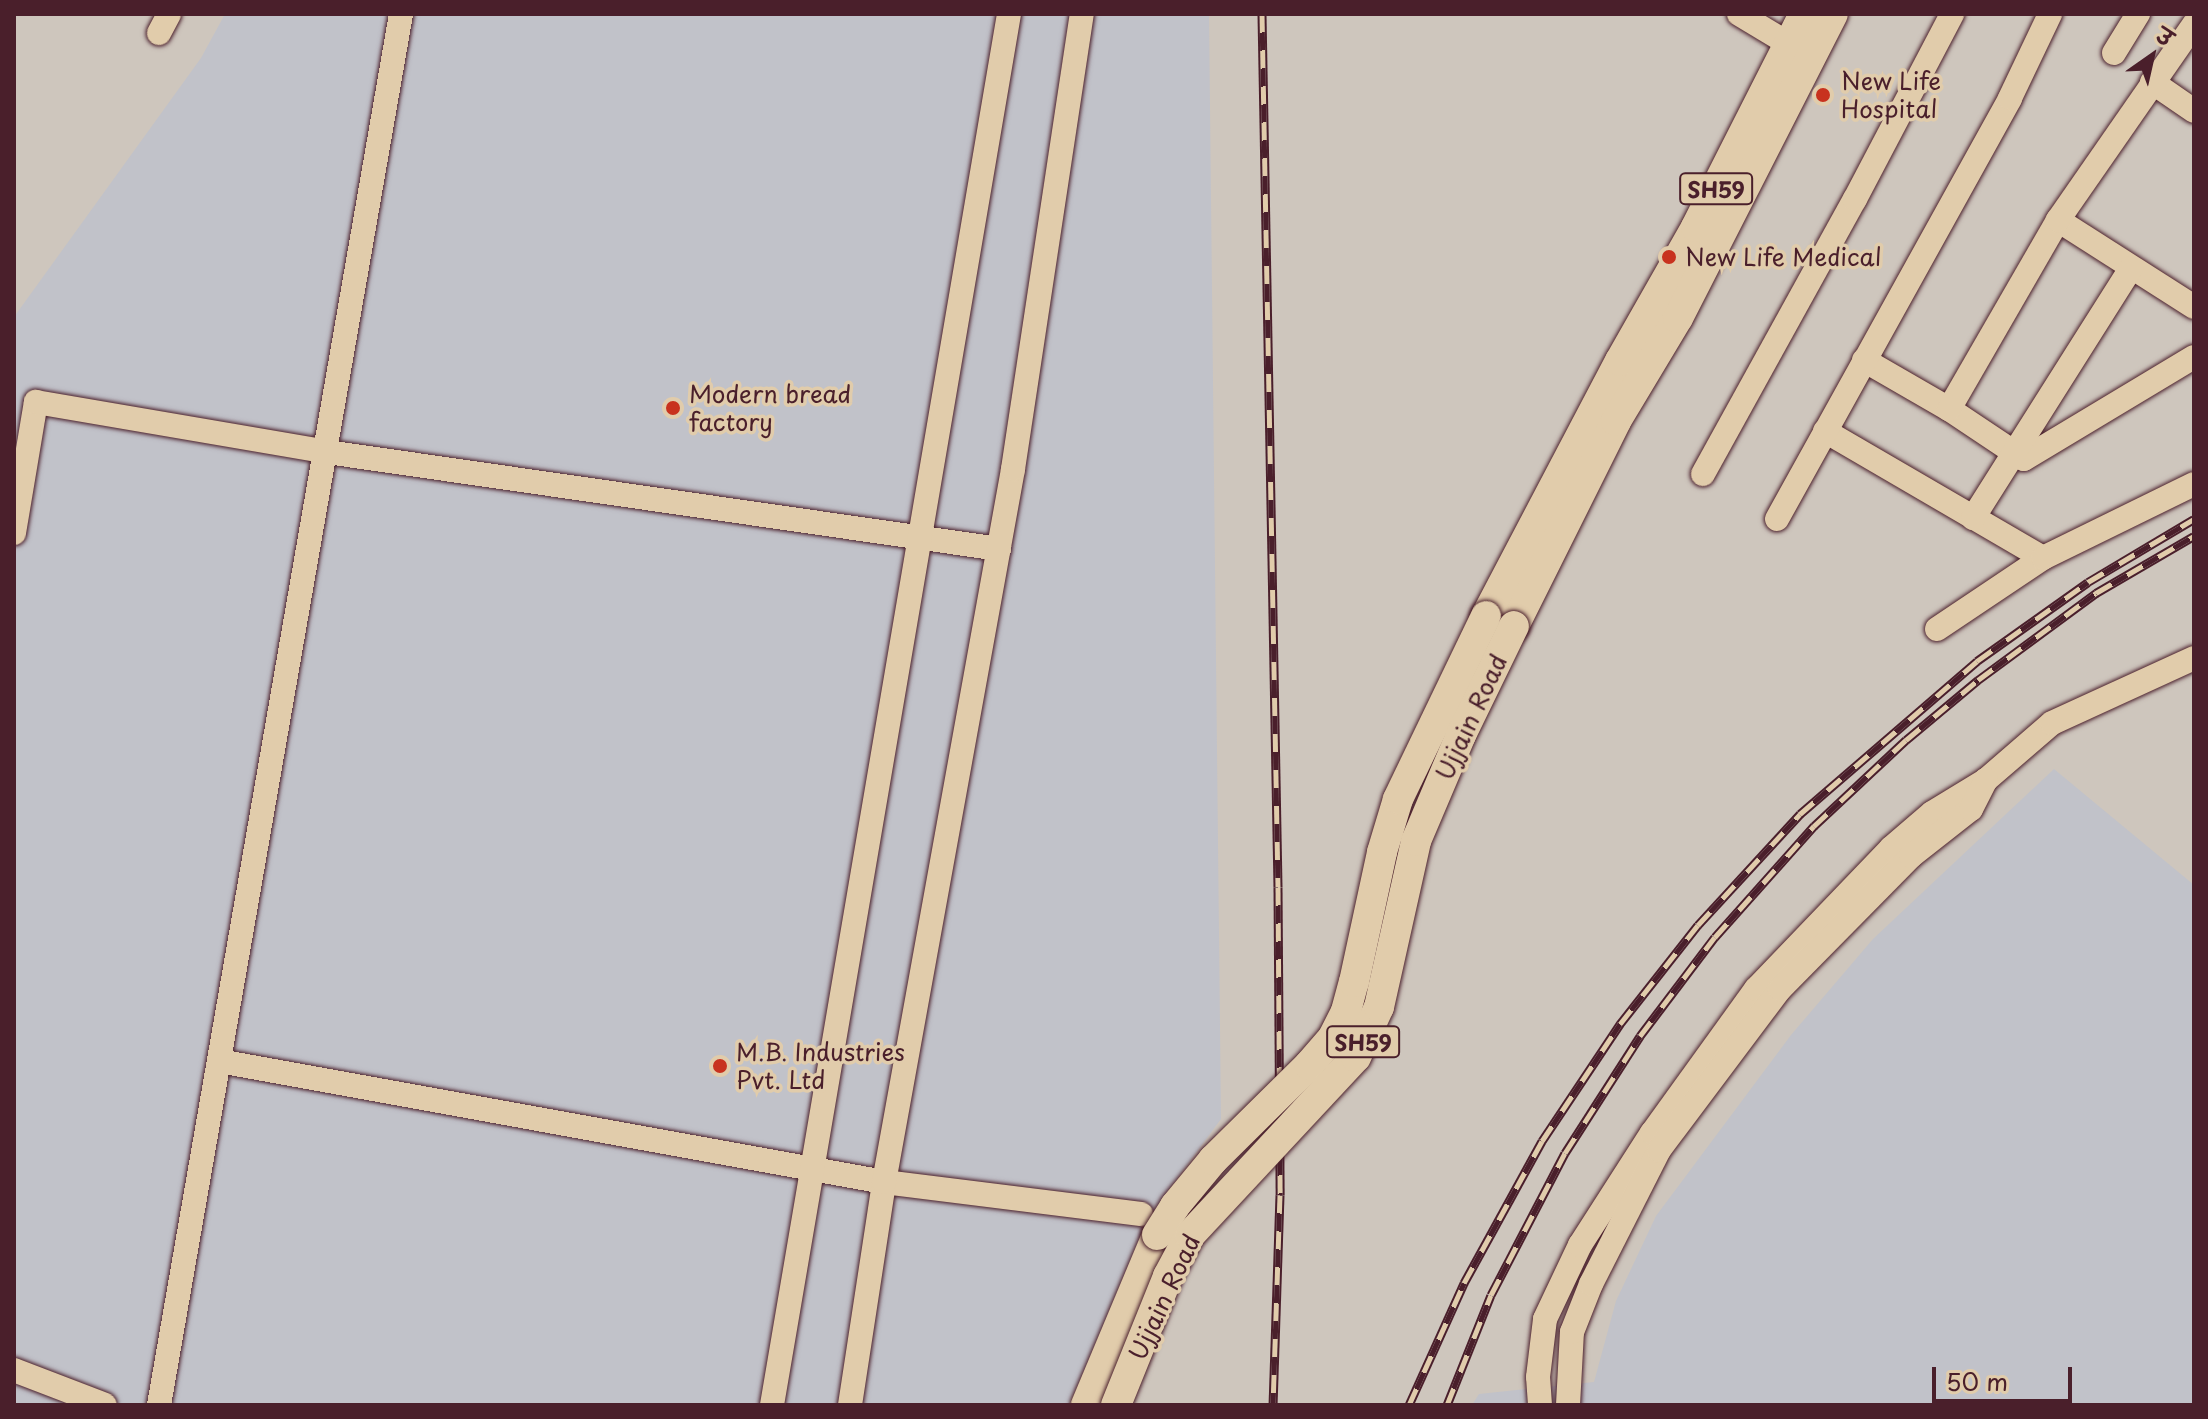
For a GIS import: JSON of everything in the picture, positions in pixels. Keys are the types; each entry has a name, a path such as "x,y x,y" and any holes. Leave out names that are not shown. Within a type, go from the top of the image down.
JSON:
{"main road":[{"name":"Ujjain Road","path":"1116,1405 1168,1276 1190,1235 1356,1057 1379,1007 1416,841 1461,735 1616,421 1665,311 1696,227 1804,14"},
{"name":"Ujjain Road","path":"1086,1405 1157,1235 1175,1206 1213,1160 1333,1037 1346,1011 1382,852 1398,799 1486,616 1620,361 1665,311 1833,14"}],"street":[{"path":"159,1405 401,14"},
{"path":"772,1405 1009,14"},
{"path":"850,1405 884,1182 999,549 1082,14"},
{"path":"1739,14 1789,44"},
{"path":"1703,474 1855,199 1952,14"},
{"path":"1777,519 2010,98 2050,14"},
{"path":"2114,53 2138,14"},
{"path":"1949,409 2058,220 2194,24"},
{"path":"2152,82 2194,111"},
{"path":"2058,220 2194,307"},
{"path":"1973,518 2131,268"},
{"path":"1864,360 1949,409 2024,459 2194,357"},
{"path":"14,533 36,402 327,452 999,549"},
{"path":"1825,431 2043,558"},
{"path":"1937,629 2043,558 2194,484"},
{"path":"1540,1405 1540,1341 1545,1319 1580,1245 1652,1133 1756,989 1891,848 1950,799 1986,780 2052,723 2194,658"},
{"path":"1568,1405 1572,1332 1591,1284 1659,1150 1780,989 1911,856 1971,809 1986,780"},
{"path":"219,1061 884,1182 1141,1214"},
{"path":"14,1370 105,1405"}],"shaded area":[{"path":"225,14 1209,14 1221,1119 1170,1188 1068,1405 14,1405 14,317 201,58"},
{"path":"2054,769 2194,885 2194,1405 1472,1405 1479,1394 1594,1382 1616,1301 1656,1216 1791,1035 1873,939"}],"railway":[{"path":"1262,14 1278,887 1280,1195 1273,1405"},
{"path":"1409,1405 1464,1283 1542,1141 1620,1024 1698,925 1800,814 1977,661 2088,582 2194,519"},
{"path":"1447,1405 1491,1295 1565,1153 1640,1036 1715,937 1814,826 1906,740 1978,680 2096,593 2194,536"}],"place":[{"name":"New Life Hospital","path":"1823,95"},
{"name":"New Life Medical","path":"1669,257"},
{"name":"Modern bread factory","path":"673,408"},
{"name":"M.B. Industries Pvt. Ltd","path":"720,1066"}]}
